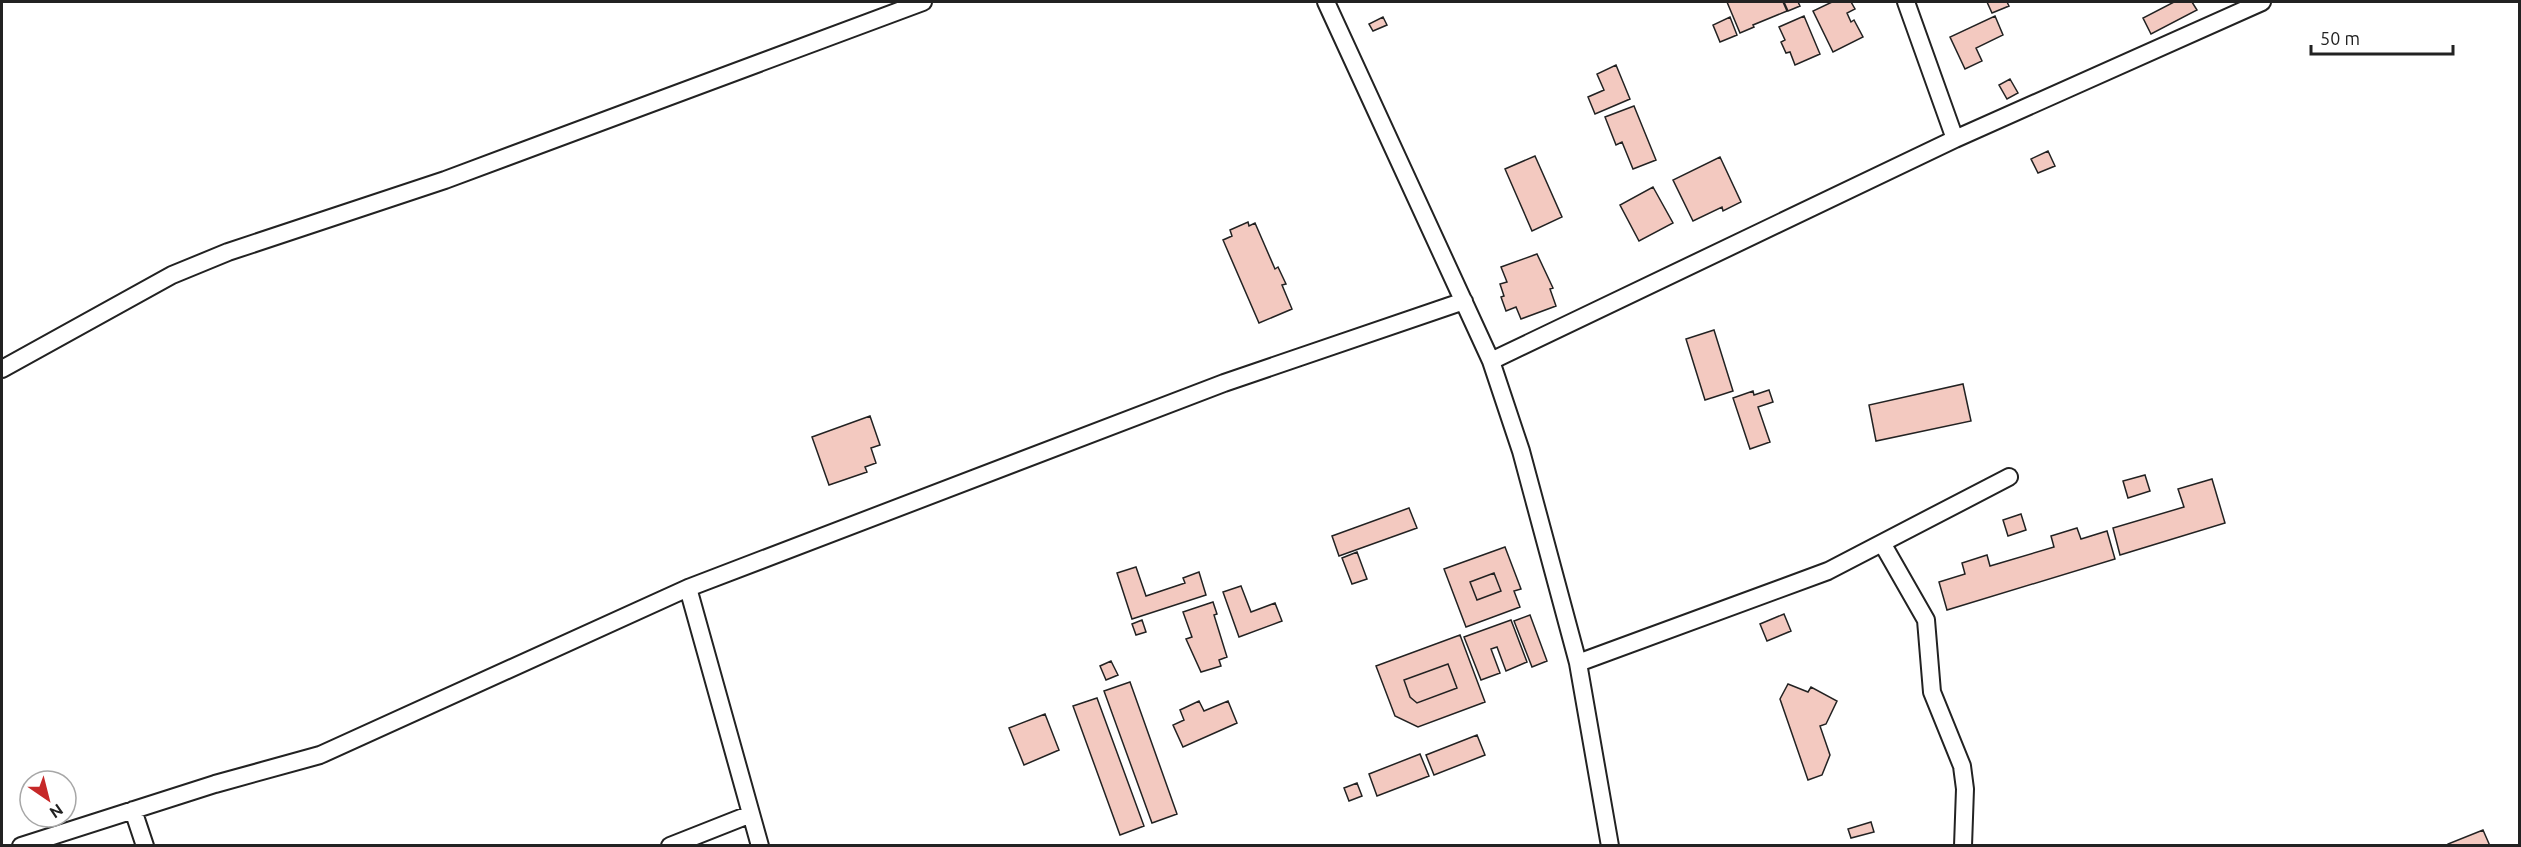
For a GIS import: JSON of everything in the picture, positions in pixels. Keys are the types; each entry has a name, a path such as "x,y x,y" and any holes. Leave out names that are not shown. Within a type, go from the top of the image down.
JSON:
{"street":[{"path":"2,369 172,275 228,252 445,180 923,2"},
{"path":"1326,2 1491,361 1521,451 1578,663 1610,846"},
{"path":"1906,2 1955,139"},
{"path":"1491,361 1955,139 2262,2"},
{"path":"21,846 215,784 320,755 688,588 1224,383 1464,301"},
{"path":"1578,663 1828,571 2009,477"},
{"path":"1882,543 1926,620 1932,692 1962,766 1964,779 1963,846"},
{"path":"688,588 760,846"},
{"path":"133,810 145,846"},
{"path":"670,846 751,814"}],"building":[{"path":"1727,2 1783,2 1787,11 1740,33"},
{"path":"1784,2 1798,2 1800,6 1788,11"},
{"path":"1832,2 1851,2 1855,9 1847,13 1851,22 1854,20 1863,37 1833,52 1813,11"},
{"path":"1987,2 2007,2 2009,6 1992,13"},
{"path":"2174,2 2192,2 2197,10 2151,34 2143,18"},
{"path":"1804,16 1820,54 1795,65 1790,52 1786,53 1781,42 1785,40 1779,27"},
{"path":"1995,16 2003,35 1976,48 1982,61 1965,69 1950,37"},
{"path":"1383,17 1387,25 1373,31 1369,24"},
{"path":"1730,17 1737,35 1720,42 1713,25"},
{"path":"1616,65 1630,99 1595,114 1588,97 1604,90 1597,74"},
{"path":"2010,79 2018,93 2007,99 1999,85"},
{"path":"1634,106 1656,160 1633,169 1622,142 1616,145 1605,117"},
{"path":"2048,151 2055,166 2038,173 2031,159"},
{"path":"1535,156 1562,217 1532,231 1505,169"},
{"path":"1720,157 1741,202 1723,211 1722,207 1693,221 1673,180"},
{"path":"1653,187 1673,223 1639,241 1620,205"},
{"path":"1248,222 1249,226 1255,223 1275,269 1278,267 1286,284 1282,285 1292,309 1259,323 1223,240 1232,236 1230,230"},
{"path":"1537,254 1553,288 1550,289 1556,306 1521,319 1516,307 1506,311 1501,297 1504,296 1500,284 1507,282 1501,267"},
{"path":"1714,330 1733,391 1705,400 1686,339"},
{"path":"1963,384 1971,421 1876,441 1869,405"},
{"path":"1769,390 1773,402 1758,407 1770,442 1750,449 1733,398 1753,391 1754,395"},
{"path":"870,416 880,445 871,448 876,463 865,467 867,472 829,485 812,437"},
{"path":"2145,475 2150,491 2128,498 2123,481"},
{"path":"2212,479 2225,523 2120,555 2113,528 2184,507 2178,489"},
{"path":"1409,508 1417,528 1339,556 1332,536"},
{"path":"2021,514 2026,530 2008,536 2003,520"},
{"path":"2077,528 2081,539 2107,531 2115,559 1947,610 1939,582 1965,574 1962,563 1987,555 1990,566 2054,547 2051,536"},
{"path":"1505,547 1521,589 1514,591 1520,607 1466,627 1444,569","holes":["1494,573 1501,591 1477,600 1470,582"]},
{"path":"1357,552 1367,579 1352,584 1342,558"},
{"path":"1136,567 1146,596 1185,583 1183,578 1199,572 1206,595 1132,619 1117,573"},
{"path":"1494,573 1501,591 1477,600 1470,582"},
{"path":"1241,586 1251,612 1275,603 1282,621 1239,637 1223,592"},
{"path":"1213,602 1217,614 1214,615 1227,657 1219,660 1221,666 1201,672 1186,639 1192,637 1183,612"},
{"path":"1784,614 1791,631 1767,641 1760,624"},
{"path":"1530,615 1547,661 1532,667 1514,621"},
{"path":"1142,620 1146,632 1136,635 1132,624"},
{"path":"1511,620 1527,662 1506,671 1497,647 1491,649 1500,673 1481,680 1464,637"},
{"path":"1460,635 1485,702 1418,727 1395,716 1376,666","holes":["1448,664 1457,688 1417,703 1410,697 1404,680"]},
{"path":"1111,661 1118,675 1106,680 1100,666"},
{"path":"1448,664 1457,688 1417,703 1410,697 1404,680"},
{"path":"1130,682 1177,814 1152,823 1104,691"},
{"path":"1788,684 1808,692 1811,687 1837,701 1826,724 1820,726 1830,755 1822,775 1808,780 1780,699"},
{"path":"1097,698 1144,826 1120,835 1073,706"},
{"path":"1199,701 1204,711 1228,701 1237,723 1183,747 1173,725 1184,720 1180,710"},
{"path":"1045,714 1059,750 1024,765 1009,728"},
{"path":"1477,735 1485,755 1434,775 1426,755"},
{"path":"1420,754 1429,776 1377,796 1369,774"},
{"path":"1357,783 1362,796 1349,801 1344,788"},
{"path":"1871,822 1874,832 1851,838 1848,829"},
{"path":"2483,830 2490,846 2448,846 2448,844"}]}
